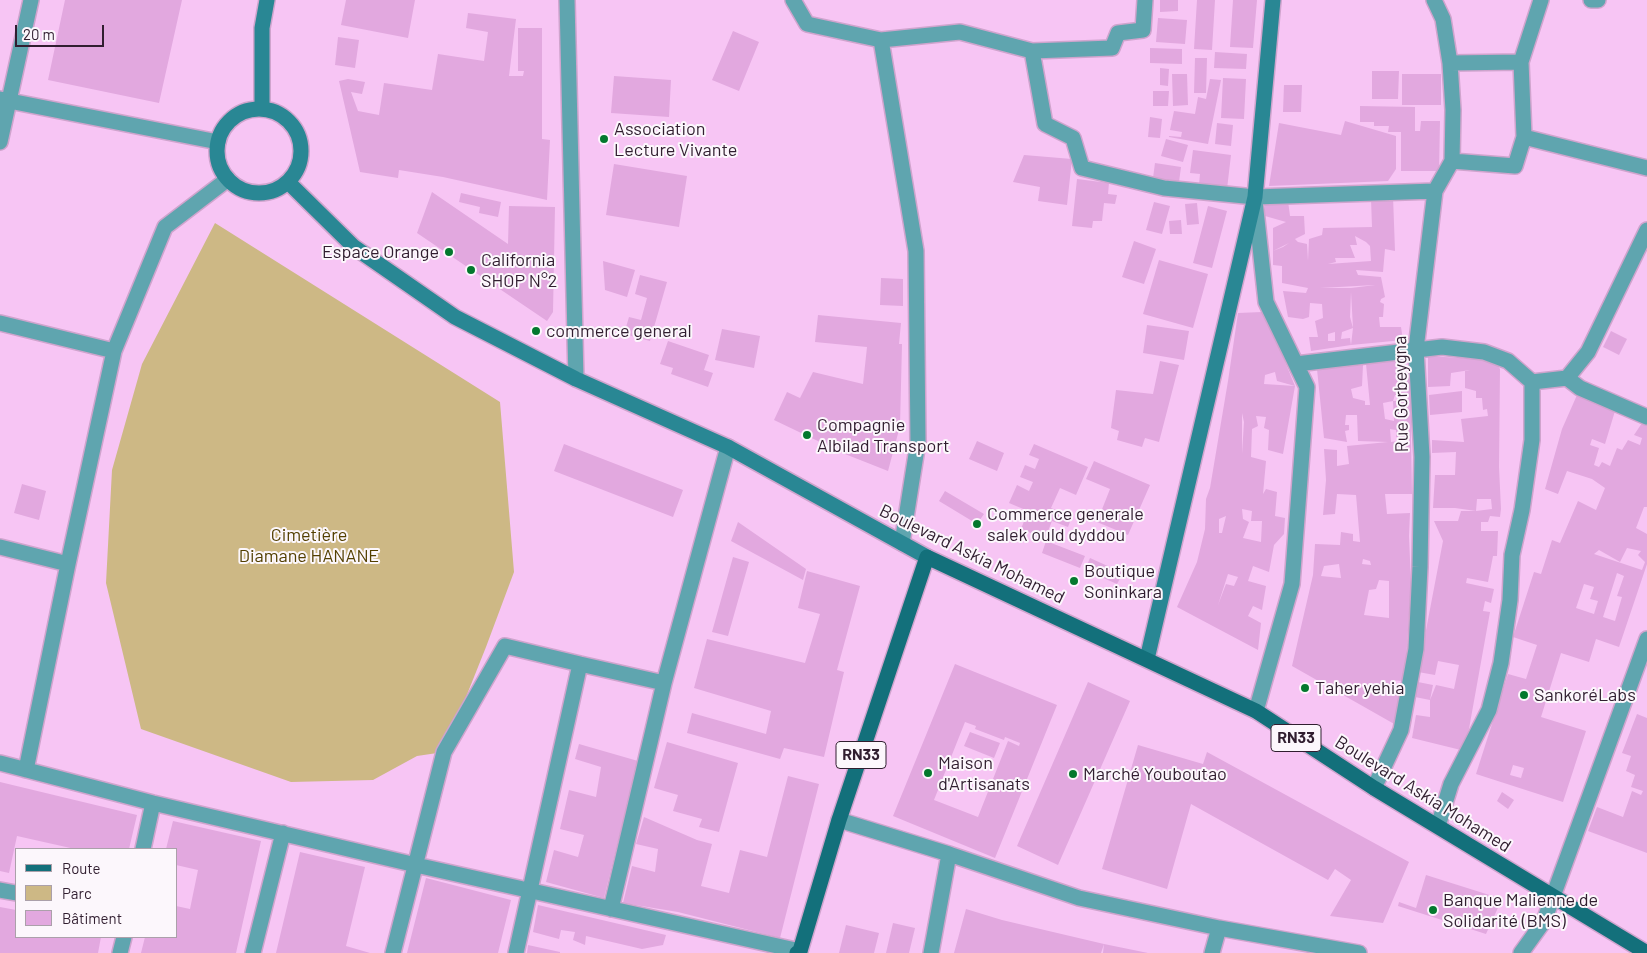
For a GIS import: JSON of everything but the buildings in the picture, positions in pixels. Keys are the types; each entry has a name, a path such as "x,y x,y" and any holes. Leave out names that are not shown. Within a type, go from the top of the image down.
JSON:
{"main road":[{"name":"Boulevard Askia Mohamed","path":"927,557 1256,711 1374,788 1646,952"},
{"name":"RN33","path":"798,952 839,820 927,557"}],"street":[{"path":"0,142 5,100 31,0"},
{"path":"262,108 262,28 267,0"},
{"path":"567,0 576,379"},
{"path":"793,0 807,24 881,40 960,32 1032,51 1112,48 1118,33 1143,30 1145,0"},
{"path":"1147,659 1255,197 1273,0"},
{"name":"Rue Gorbeygna","path":"1374,788 1401,730 1416,649 1422,457 1416,350 1435,191 1452,161 1453,110 1450,63 1443,19 1434,0"},
{"path":"1452,161 1515,166 1524,137 1521,62 1541,0"},
{"path":"1591,0 1598,0"},
{"path":"881,40 916,251 918,442 902,543"},
{"path":"1032,51 1045,124 1073,138 1082,168 1164,188 1255,197 1435,191"},
{"path":"1450,63 1521,62"},
{"path":"5,100 218,142"},
{"path":"262,108 278,112 291,122 300,136 302,153 298,169 288,182 274,191 257,193 241,190 228,179 218,162 218,142 223,128 234,117 247,110 262,108"},
{"path":"1524,137 1647,168"},
{"path":"26,770 114,351 165,227 228,179"},
{"name":"Boulevard Askia Mohamed","path":"288,182 354,247 455,317 576,379 728,447 927,557"},
{"path":"1255,197 1266,302 1307,387 1292,584 1256,711"},
{"path":"1567,378 1588,352 1647,230"},
{"path":"0,323 114,351"},
{"path":"1296,364 1442,347 1484,352 1508,361 1532,382 1567,378 1580,388 1647,417"},
{"path":"1438,826 1451,784 1489,710 1500,663 1510,600 1512,555 1522,510 1532,440 1532,382"},
{"path":"611,909 664,683 728,447"},
{"path":"0,547 68,564"},
{"path":"1521,953 1544,920 1647,639"},
{"path":"393,953 444,752 504,646 664,683"},
{"path":"516,953 580,664"},
{"path":"0,763 153,803 798,952"},
{"path":"143,848 153,803"},
{"path":"839,820 949,854 1079,898 1218,928 1359,953"},
{"path":"253,953 283,833"},
{"path":"931,953 949,854"},
{"path":"0,890 15,893"},
{"path":"1212,953 1218,928"},
{"path":"120,953 124,938"}],"green space":[{"name":"Cimetière Diamane HANANE","path":"215,223 500,402 514,572 444,752 417,756 373,780 291,782 141,729 106,583 112,470 142,364"}],"place":[{"name":"Association Lecture Vivante","path":"604,139"},
{"name":"Espace Orange","path":"449,252"},
{"name":"California SHOP N°2","path":"471,270"},
{"name":"commerce general","path":"536,331"},
{"name":"Compagnie Albilad Transport","path":"807,435"},
{"name":"Commerce generale salek ould dyddou","path":"977,524"},
{"name":"Boutique Soninkara","path":"1074,581"},
{"name":"Taher yehia","path":"1305,688"},
{"name":"SankoréLabs","path":"1524,695"},
{"name":"Maison d'Artisanats","path":"928,773"},
{"name":"Marché Youboutao","path":"1073,774"},
{"name":"Banque Malienne de Solidarité (BMS)","path":"1433,910"}]}
